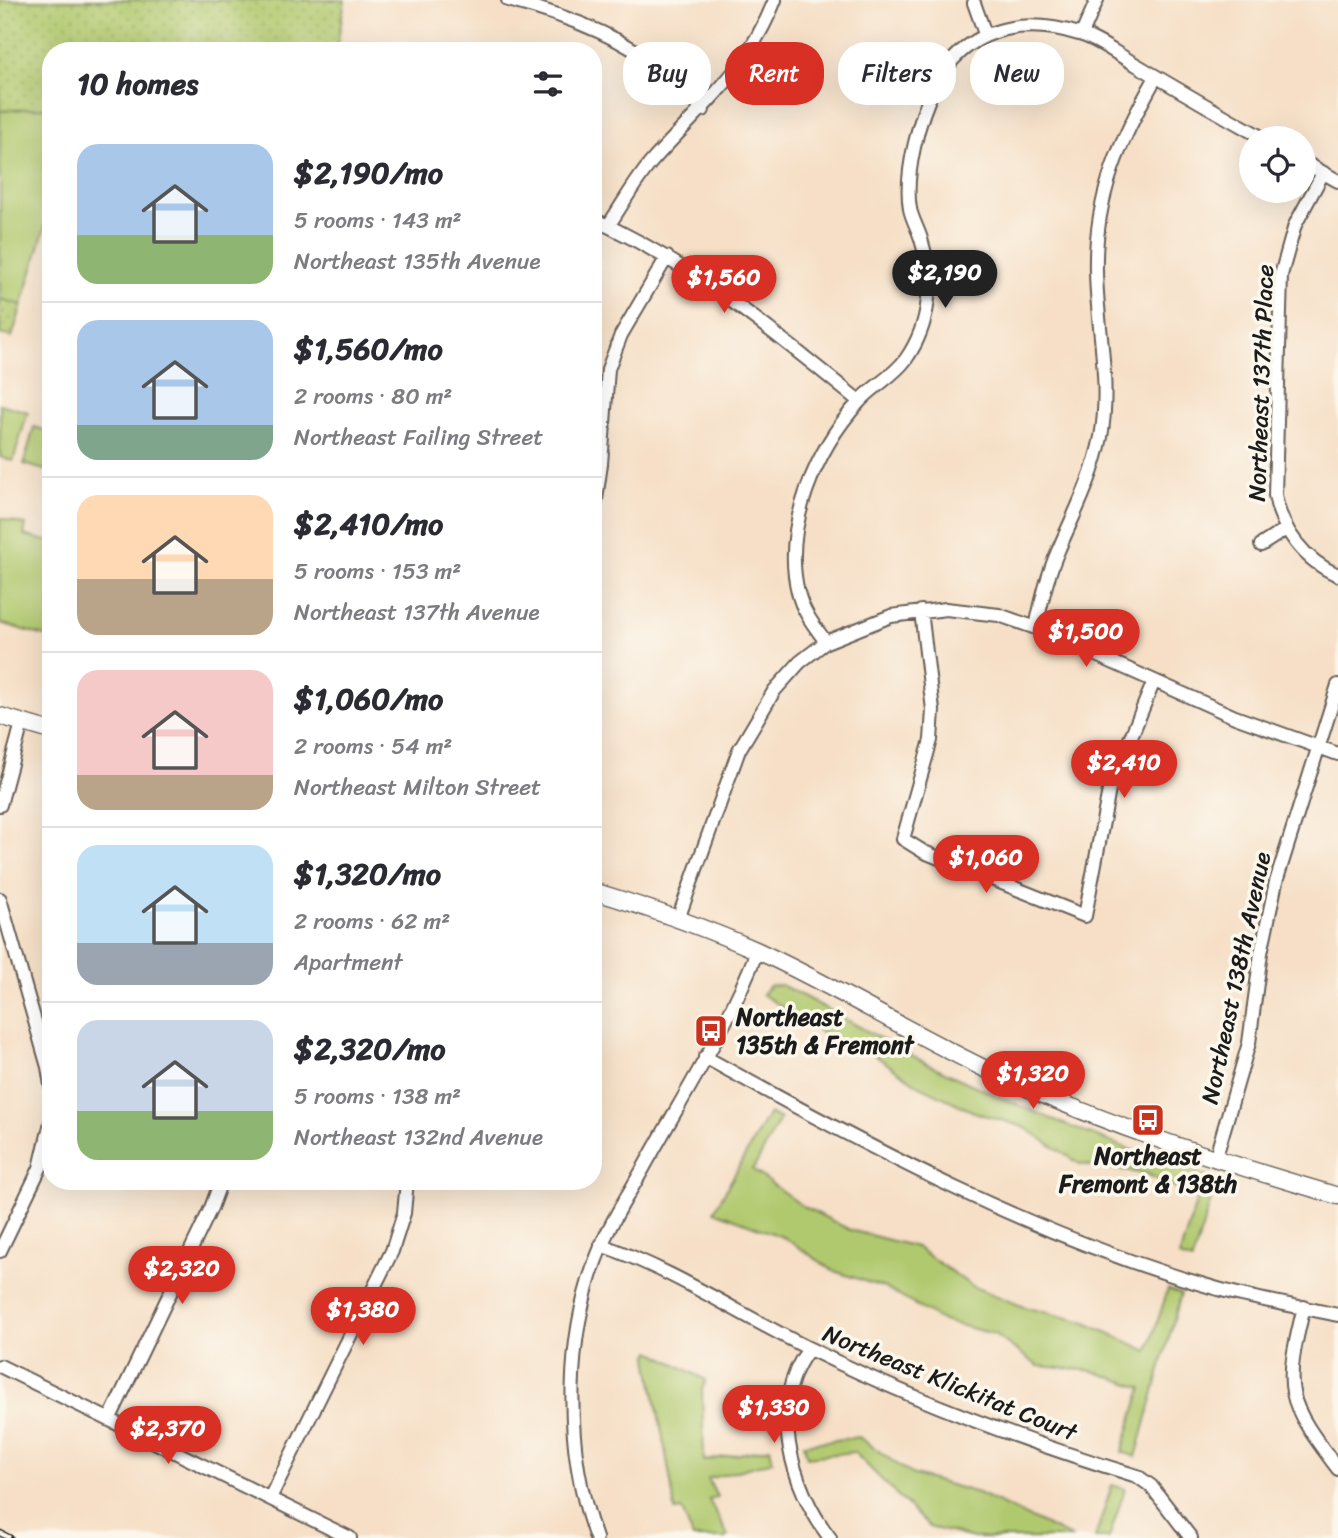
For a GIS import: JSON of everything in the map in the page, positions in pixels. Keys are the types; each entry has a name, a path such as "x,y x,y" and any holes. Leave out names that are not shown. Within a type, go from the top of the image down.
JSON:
{"street":[{"path":"508,0 580,25 629,48 666,72 703,110"},
{"path":"608,226 653,160 703,110 749,53 775,0"},
{"path":"1082,34 1097,0"},
{"path":"974,3 985,34"},
{"path":"826,642 807,615 798,594 793,566 796,535 818,463 835,432 859,401 905,361 930,304 928,269 910,209 919,120 940,76 963,48 985,34 1024,27 1082,34 1242,126"},
{"path":"1036,628 1049,575 1090,484 1101,436 1104,364 1096,271 1102,205 1119,144 1156,77"},
{"path":"1316,169 1338,181"},
{"name":"Northeast 137th Place","path":"1261,545 1286,529 1278,516 1275,495 1281,275 1295,225 1323,173"},
{"path":"602,223 667,257 750,313 859,401"},
{"path":"602,450 608,369 621,335 667,257"},
{"path":"1286,529 1313,561 1338,575"},
{"path":"678,919 739,750 756,718 800,662 826,642 880,620 921,611 972,610 999,615 1036,628 1234,717 1338,754"},
{"path":"921,611 933,710 931,740 903,839 924,852 1085,916 1109,790 1154,681"},
{"name":"Northeast 138th Avenue","path":"1215,1160 1249,1043 1273,893 1316,747 1338,685"},
{"path":"0,716 42,729"},
{"path":"0,805 22,723"},
{"path":"602,894 678,919 757,951 1000,1076 1102,1120 1215,1160 1338,1196"},
{"path":"0,899 42,1046"},
{"path":"596,1538 580,1473 572,1399 581,1318 601,1245 730,1014 757,951"},
{"path":"705,1057 878,1150 1011,1213 1208,1286 1338,1315"},
{"path":"0,1251 42,1160"},
{"path":"110,1418 218,1190"},
{"path":"270,1498 392,1251 404,1213 406,1190"},
{"name":"Northeast Klickitat Court","path":"601,1245 671,1273 809,1349 970,1419 1137,1476 1152,1486 1191,1538"},
{"path":"1304,1307 1289,1374 1291,1392 1296,1408 1338,1469"},
{"path":"809,1349 797,1364 791,1380 788,1416 791,1452 808,1503 830,1538"},
{"path":"0,1366 350,1538"}],"green space":[{"path":"0,0 345,0 338,42 42,42 42,108 0,111"},
{"path":"42,108 42,237 22,305 0,299 0,111"},
{"path":"0,299 22,305 12,337 0,334"},
{"path":"0,404 28,412 13,461 0,457"},
{"path":"34,427 42,429 42,469 24,464"},
{"path":"0,518 26,525 24,535 42,540 42,635 0,623"},
{"path":"781,985 926,1063 998,1096 1106,1141 1217,1180 1192,1261 1179,1257 1197,1199 1147,1174 1080,1164 1024,1127 974,1112 920,1086 871,1053 822,1033 762,994 769,986"},
{"path":"769,1113 780,1119 753,1170 801,1205 850,1230 916,1247 972,1286 1024,1307 1084,1322 1148,1351 1168,1289 1181,1294 1136,1457 1122,1452 1142,1388 1093,1371 1038,1366 994,1334 943,1321 885,1288 834,1271 785,1238 714,1211"},
{"path":"651,1351 706,1380 702,1390 704,1461 770,1448 773,1461 708,1479 717,1497 709,1500 728,1536 725,1538 693,1538 682,1510 675,1511 648,1357"},
{"path":"859,1437 911,1474 978,1493 1073,1538 974,1538 929,1527 854,1452 807,1457 804,1444"},
{"path":"1112,1485 1125,1489 1109,1538 1095,1538"}],"railway":[{"path":"0,1533 10,1538"}],"place":[{"name":"Northeast 135th & Fremont","path":"711,1031"},
{"name":"Northeast Fremont & 138th","path":"1148,1120"}]}
